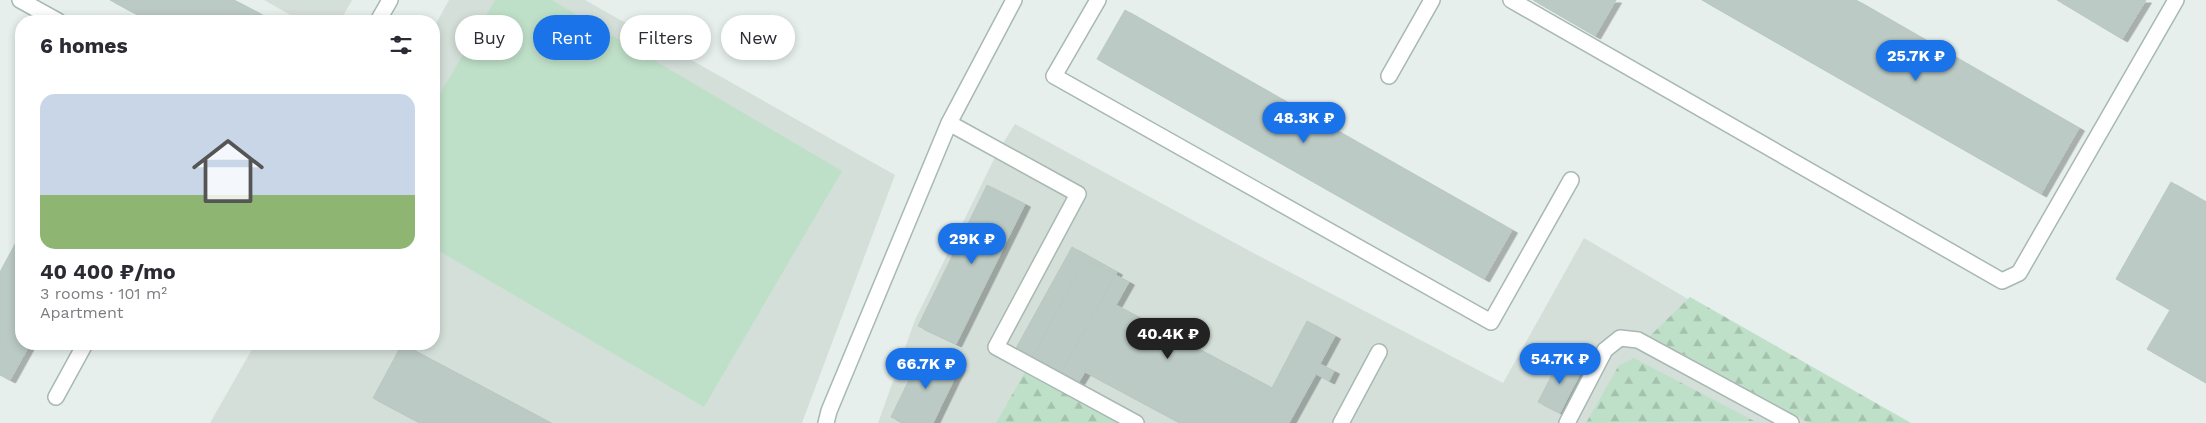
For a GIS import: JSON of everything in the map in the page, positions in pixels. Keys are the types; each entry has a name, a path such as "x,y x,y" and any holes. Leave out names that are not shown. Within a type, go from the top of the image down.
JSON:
{"street":[{"path":"20,0 47,15"},
{"path":"381,15 390,0"},
{"path":"826,423 829,411 949,123 1014,0"},
{"path":"1098,0 1054,76 1491,322 1571,180"},
{"path":"1389,76 1432,0"},
{"path":"1511,0 2002,281 2020,273 2176,0"},
{"path":"949,123 1078,194 996,347 1136,423"},
{"path":"1566,423 1605,350 1620,338 1638,340 1791,423"},
{"path":"56,397 82,350"},
{"path":"1342,423 1379,352"}],"shaded area":[{"path":"264,0 352,0 343,15 290,15"},
{"path":"449,0 585,0 620,20 620,60 691,60 895,175 802,423 210,423 252,350 440,350 440,16"},
{"path":"1015,124 1259,256 1503,383 1584,238 1899,423 878,423 915,320 998,151"}],"green space":[{"path":"495,0 552,0 577,15 533,15 533,60 610,60 610,34 620,40 620,60 654,60 842,171 704,407 440,252 440,94 460,60 523,60 523,15 486,15"},
{"path":"1690,297 1911,423 1809,423 1650,336"},
{"path":"1634,358 1754,421 1586,423 1619,365"},
{"path":"1025,372 1118,423 996,423"}],"building":[{"path":"110,0 234,0 263,15 138,15"},
{"path":"1533,0 1616,0 1595,36"},
{"path":"1702,0 1856,0 2079,128 2041,194"},
{"path":"2057,0 2146,0 2122,39"},
{"path":"1125,10 1512,230 1484,279 1097,59"},
{"path":"2171,182 2206,202 2206,383 2147,349 2170,310 2116,279"},
{"path":"987,185 1025,204 956,344 918,326"},
{"path":"15,244 15,350 27,350 10,380 0,375 0,272"},
{"path":"1072,247 1117,272 1060,375 1015,350"},
{"path":"1085,259 1129,282 1116,305 1272,388 1307,321 1335,336 1320,364 1334,371 1329,381 1316,374 1289,423 1180,423 1085,372 1077,385 1031,360"},
{"path":"924,349 960,367 933,423 904,423 891,417"},
{"path":"399,350 413,350 551,423 420,423 373,398"},
{"path":"1561,357 1583,368 1560,413 1538,402"}]}
